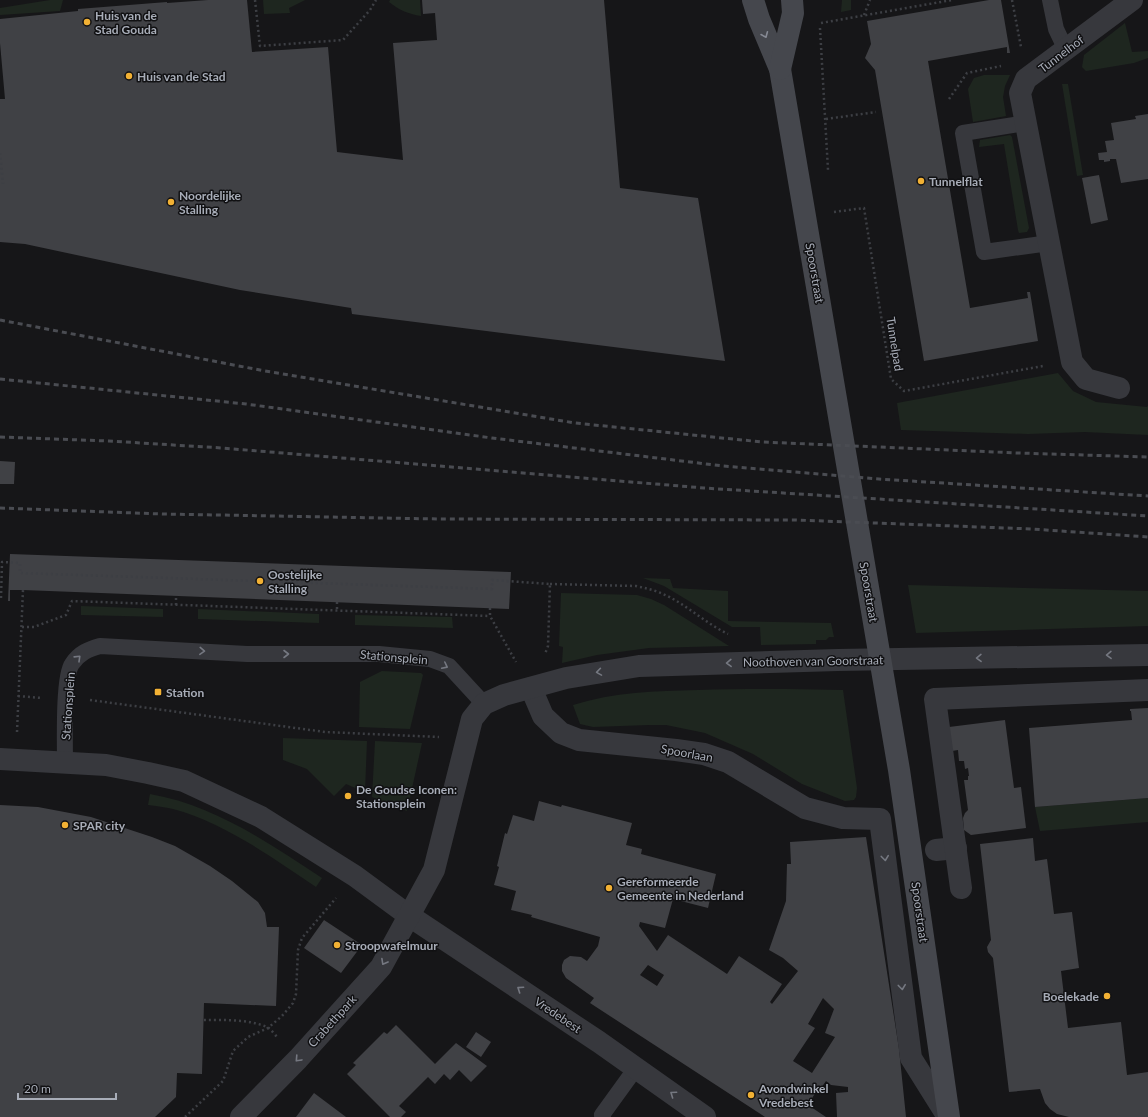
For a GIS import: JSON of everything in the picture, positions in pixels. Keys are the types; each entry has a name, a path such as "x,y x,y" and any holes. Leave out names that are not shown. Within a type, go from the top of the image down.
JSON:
{"main road":[{"name":"Spoorstraat","path":"754,0 759,19 780,69 899,770 949,1117"},
{"name":"Spoorstraat","path":"780,69 793,12 792,0"}],"street":[{"name":"Tunnelhof","path":"1072,362 1020,93 1026,79 1132,0"},
{"path":"1072,362 1086,379 1119,388"},
{"name":"Noothoven van Goorstraat","path":"484,704 504,695 566,678 639,666 838,660 1148,655"},
{"name":"Spoorlaan","path":"531,688 543,716 561,733 579,740 704,754 728,762 805,808 843,818 880,819"},
{"path":"961,888 946,849 935,699 1148,690"},
{"path":"8,760 106,765 184,781 261,817 355,876 408,915 434,870 472,719 484,704"},
{"name":"Spoorstraat","path":"880,819 911,1058 949,1117"},
{"name":"Crabethpark","path":"241,1117 298,1059 381,967 408,915"},
{"name":"Vredebest","path":"408,915 600,1042 705,1117"}],"lane":[{"path":"1050,0 1056,29 1066,50"},
{"path":"1026,123 963,133 984,252 1049,243"},
{"name":"Stationsplein","path":"65,763 68,673 71,664 88,649 100,646 247,654 379,654 430,659 450,666 484,704"},
{"path":"603,1117 602,1114 636,1068"}],"path":[{"path":"255,0 260,46 343,40 370,10 376,0"},
{"path":"864,16 870,0"},
{"path":"828,174 820,23 952,0"},
{"path":"1012,0 1026,79"},
{"path":"949,99 966,73 1013,64 1026,79"},
{"path":"826,119 876,112"},
{"path":"0,153 3,184"},
{"name":"Tunnelpad","path":"829,213 864,208 891,379 904,391 1072,362"},
{"path":"1,598 2,562 20,563 20,573 492,589 492,580 550,584 636,586 659,592 732,636 746,637 747,662"},
{"path":"548,646 550,584"},
{"path":"8,760 18,696 23,590"},
{"path":"176,596 176,605"},
{"path":"22,627 34,628 66,615 72,601 490,616"},
{"path":"336,602 337,611"},
{"path":"490,608 490,616 498,632 531,688"},
{"path":"18,696 87,699 325,732 437,737 467,741"},
{"path":"185,1117 223,1081 233,1051 248,1037 268,1028 282,1016 293,1003 296,994 298,950 302,938 355,876"},
{"path":"204,1020 235,1020 268,1028 298,1059"}],"shaded area":[{"path":"50,0 63,0 60,11 0,15 0,8"},
{"path":"263,0 305,0 289,8 290,13 264,14"},
{"path":"390,0 420,0 421,16 408,13 400,9 389,2"},
{"path":"842,0 851,0 851,10 841,12"},
{"path":"1125,23 1132,52 1148,51 1148,58 1134,63 1086,71 1082,67 1084,55"},
{"path":"984,75 1010,75 1005,86 1003,97 1006,116 973,122 968,89 974,78"},
{"path":"1062,84 1068,84 1083,175 1077,176"},
{"path":"1010,135 1012,137 1029,228 1027,232 1019,233 1018,230 1004,144 979,147 980,140"},
{"path":"1058,373 1073,391 1096,402 1148,406 1148,435 1085,432 1028,434 901,430 897,403"},
{"path":"643,578 670,579 673,588 728,591 728,621 831,623 834,637 829,637 826,640 816,640 816,644 761,645 760,627 732,627 664,586"},
{"path":"908,585 1148,591 1148,626 916,633"},
{"path":"561,593 637,595 651,599 664,605 729,646 649,648 597,655 562,663 563,647 559,646"},
{"path":"81,606 163,609 163,617 81,615"},
{"path":"198,609 319,614 319,623 198,619"},
{"path":"355,615 452,617 453,628 355,625"},
{"path":"382,671 421,673 423,675 410,729 359,727 360,682"},
{"path":"720,689 843,690 857,788 856,797 854,800 845,801 802,784 753,754 705,733 666,725 593,727 580,724 573,705 604,697 650,692"},
{"path":"283,738 367,741 365,792 346,784 334,796 307,769 283,760"},
{"path":"375,741 422,743 407,811 372,797"},
{"path":"150,794 174,799 219,816 261,839 322,878 316,887 283,864 229,832 192,815 173,809 148,805"},
{"path":"1148,798 1148,822 1040,831 1035,807"}],"building":[{"path":"208,0 247,0 252,52 328,47 337,152 403,160 393,43 437,40 435,13 423,14 422,0 604,0 620,188 698,198 725,361 352,314 351,308 240,290 25,244 0,242 0,99 5,99 0,43 0,19 78,11 78,9"},
{"name":"Tunnelflat","path":"989,0 1001,0 1010,53 1007,53 1007,47 928,61 970,308 1028,298 1027,292 1030,292 1038,341 924,361 875,70 865,58 871,44 867,21"},
{"path":"1148,114 1148,179 1121,183 1116,159 1110,159 1110,161 1104,162 1104,160 1099,160 1098,153 1107,152 1105,141 1114,140 1111,123 1136,119 1135,116"},
{"path":"1099,175 1108,220 1091,224 1082,178"},
{"path":"0,461 15,462 14,484 0,484"},
{"name":"Oostelijke Stalling","path":"10,554 511,572 509,609 23,590 10,590 10,601 8,601"},
{"path":"1148,708 1148,798 1035,807 1029,728 1132,720 1130,709"},
{"path":"1005,720 1014,788 1021,787 1026,828 971,835 964,830 963,818 968,810 964,780 968,780 968,768 965,769 964,761 959,761 958,750 952,751 949,727"},
{"path":"539,801 561,807 562,805 632,823 626,845 642,849 641,854 716,874 708,908 673,899 665,928 640,922 639,926 657,951 668,935 727,974 739,956 782,984 770,1002 772,1004 798,971 783,958 769,950 786,901 787,864 791,864 790,842 866,837 899,1049 906,1117 837,1117 836,1093 848,1092 848,1087 831,1085 826,1081 819,1091 817,1090 808,1105 826,1117 765,1117 590,1003 594,998 566,978 562,971 562,965 564,960 570,956 581,957 587,961 598,946 600,937 531,917 532,915 511,910 516,891 494,885 505,833 507,834 513,815 534,821","holes":["648,965 664,975 657,986 640,975","823,998 834,1009 825,1033 835,1037 812,1073 793,1061 815,1028 808,1024"]},
{"path":"0,805 38,807 91,817 175,846 210,866 232,881 258,902 265,913 267,927 279,927 276,1006 204,1003 202,1074 177,1073 176,1097 155,1117 0,1117"},
{"path":"1033,838 1035,861 1047,859 1054,914 1072,912 1079,968 1061,971 1068,1028 1121,1022 1127,1075 1148,1072 1148,1117 1069,1117 1057,1114 1050,1109 1045,1103 1040,1089 1009,1092 993,958 988,952 987,947 991,940 980,844"},
{"path":"324,920 362,945 341,973 304,948"},
{"path":"396,1025 435,1064 456,1043 487,1066 471,1082 459,1070 450,1080 444,1074 435,1084 428,1077 399,1106 406,1112 401,1117 390,1117 347,1074 356,1065 353,1063 384,1032 387,1034"},
{"path":"476,1032 491,1042 481,1057 466,1047"},
{"path":"314,1093 346,1117 296,1117"}],"railway":[{"path":"0,320 265,371 575,423 762,442 1148,457"},
{"path":"0,379 246,404 492,438 723,466 879,479 1148,496"},
{"path":"0,437 109,441 222,448 704,488 1148,516"},
{"path":"0,508 163,514 439,519 796,520 1032,529 1148,537"}],"place":[{"name":"Huis van de Stad Gouda","path":"87,22"},
{"name":"Huis van de Stad","path":"129,76"},
{"name":"Tunnelflat","path":"921,181"},
{"name":"Noordelijke Stalling","path":"171,202"},
{"name":"Oostelijke Stalling","path":"260,581"},
{"name":"Station","path":"158,692"},
{"name":"De Goudse Iconen: Stationsplein","path":"348,796"},
{"name":"SPAR city","path":"65,825"},
{"name":"Gereformeerde Gemeente in Nederland","path":"609,888"},
{"name":"Stroopwafelmuur","path":"337,945"},
{"name":"Boelekade","path":"1107,996"},
{"name":"Avondwinkel Vredebest","path":"751,1095"}]}
